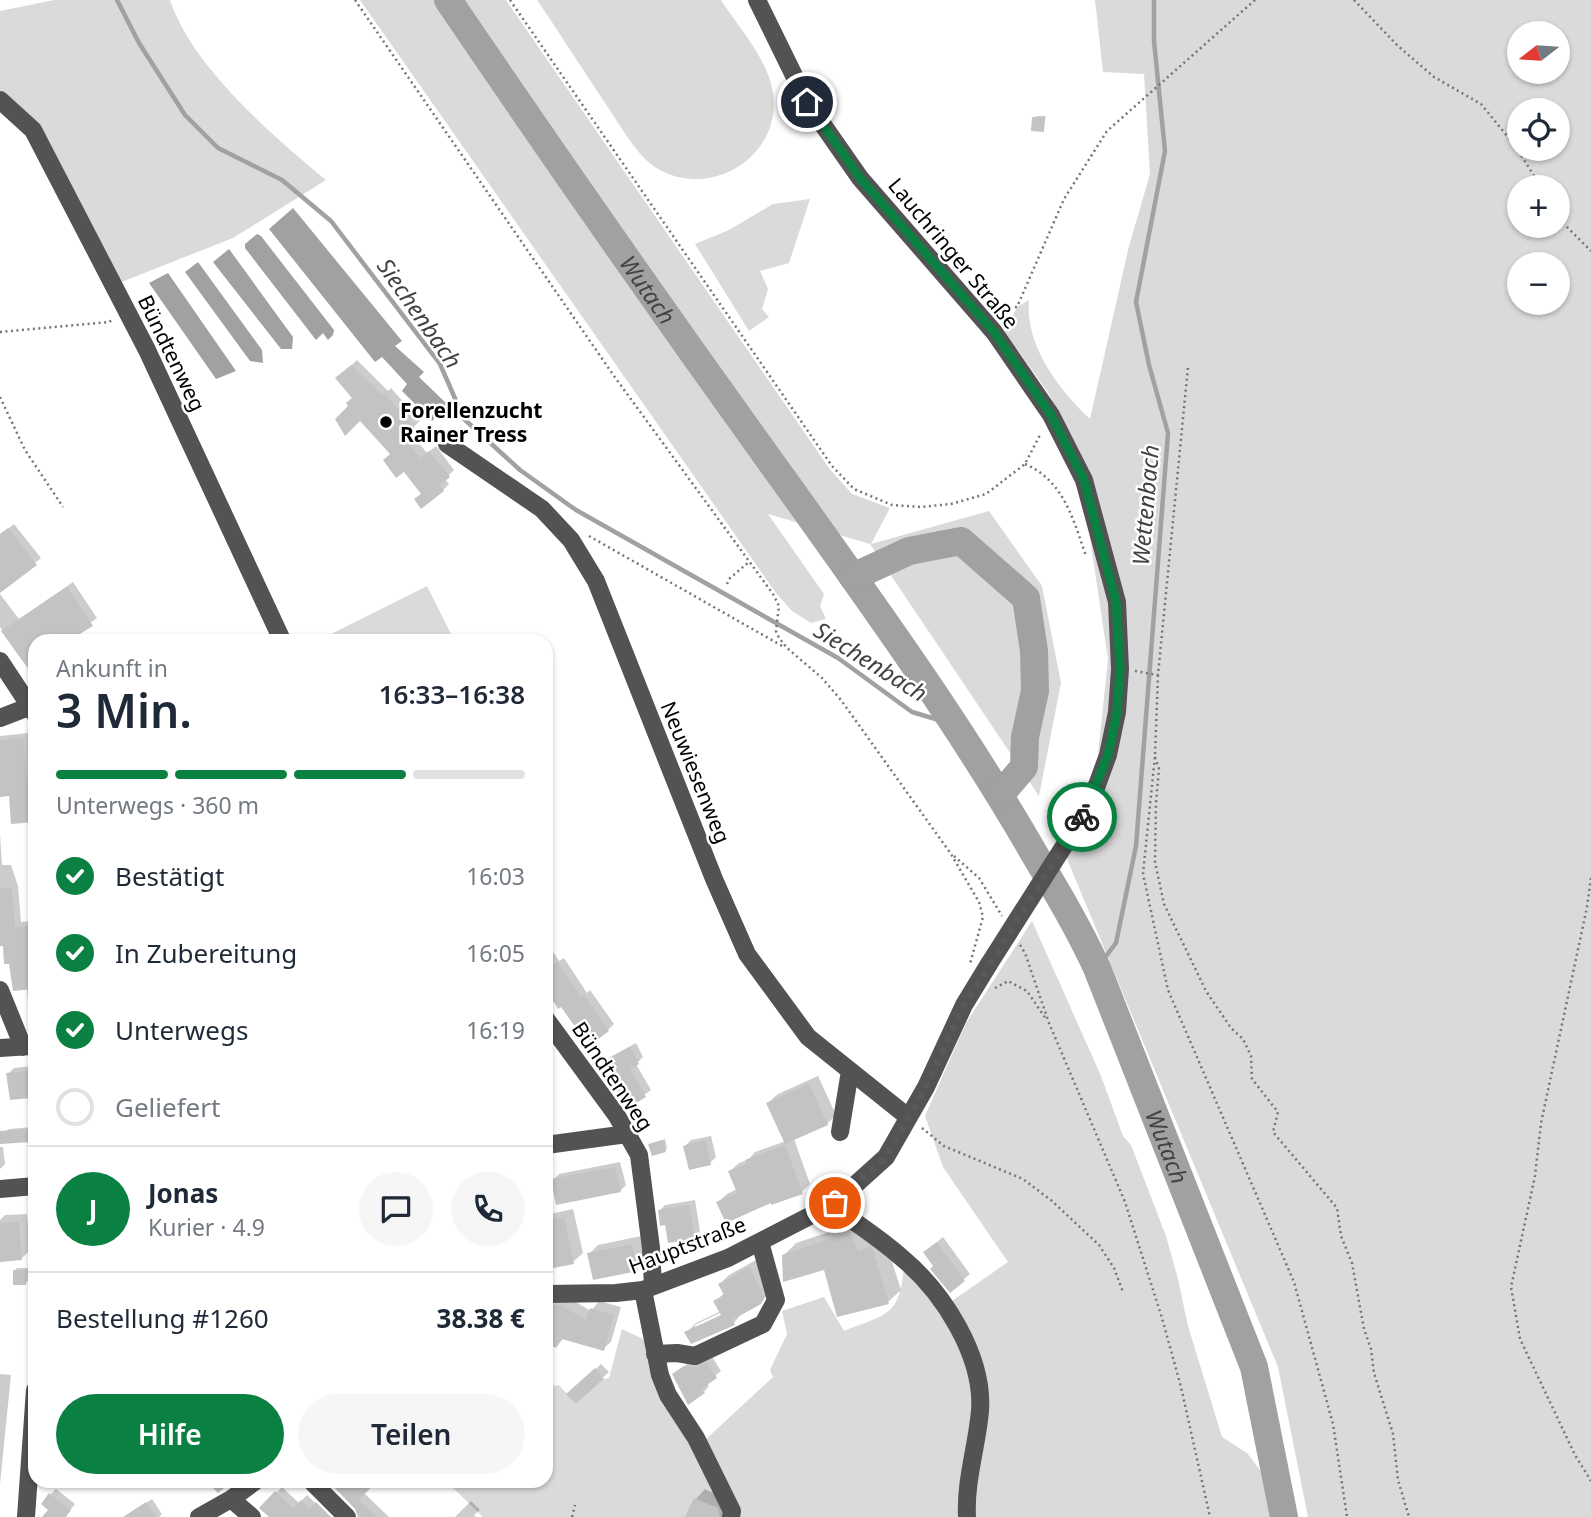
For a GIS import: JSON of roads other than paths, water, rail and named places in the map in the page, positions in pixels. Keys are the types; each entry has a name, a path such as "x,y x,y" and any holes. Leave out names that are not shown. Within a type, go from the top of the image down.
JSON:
{"street":[{"name":"Lauchringer Straße","path":"757,0 807,102 860,178 994,332 1051,415 1084,480 1116,602 1120,668 1117,712 1108,755 1097,785 1071,835 964,1005 926,1087 908,1116"},
{"name":"Bündtenweg","path":"0,100 33,130 147,350 279,634"},
{"name":"Neuwiesenweg","path":"447,444 542,509 571,540 596,581 714,879 747,954 808,1037 908,1116"},
{"path":"0,661 28,703"},
{"path":"0,718 28,711"},
{"path":"0,990 28,1044"},
{"name":"Bündtenweg","path":"553,1028 639,1155 651,1248 648,1288 660,1376 668,1395 696,1438 732,1511 731,1517"},
{"path":"0,1048 28,1046"},
{"path":"840,1132 850,1071"},
{"name":"Hauptstraße","path":"553,1294 616,1293 648,1288 729,1258 835,1203 886,1157 908,1116"},
{"path":"553,1144 627,1134"},
{"path":"0,1189 28,1187"},
{"path":"835,1203 842,1213 904,1259 941,1300 968,1343 976,1366 980,1398 966,1499 967,1517"},
{"path":"655,1354 695,1356 763,1324 776,1300 760,1242"},
{"path":"26,1517 28,1488"},
{"path":"199,1517 231,1500 247,1488"},
{"path":"318,1488 347,1517"},
{"path":"231,1500 237,1517"},
{"path":"231,1500 252,1517"}],"waterway":[{"name":"Siechenbach","path":"117,0 139,43 185,115 218,148 282,180 331,221 440,364 464,419 520,470 576,510 838,658 912,712 956,725"},
{"name":"Wutach","path":"448,0 917,670 978,761 1068,911 1097,968 1254,1367 1284,1517"},
{"name":"Wettenbach","path":"1097,968 1116,943 1136,846 1168,433 1149,365 1136,302 1165,151 1154,41 1154,0"},
{"name":"Wutach","path":"853,577 909,551 961,541 1026,598 1034,651 1035,691 1025,737 1024,767 1000,795"}],"place":[{"name":"Forellenzucht Rainer Tress","path":"386,422"}]}
